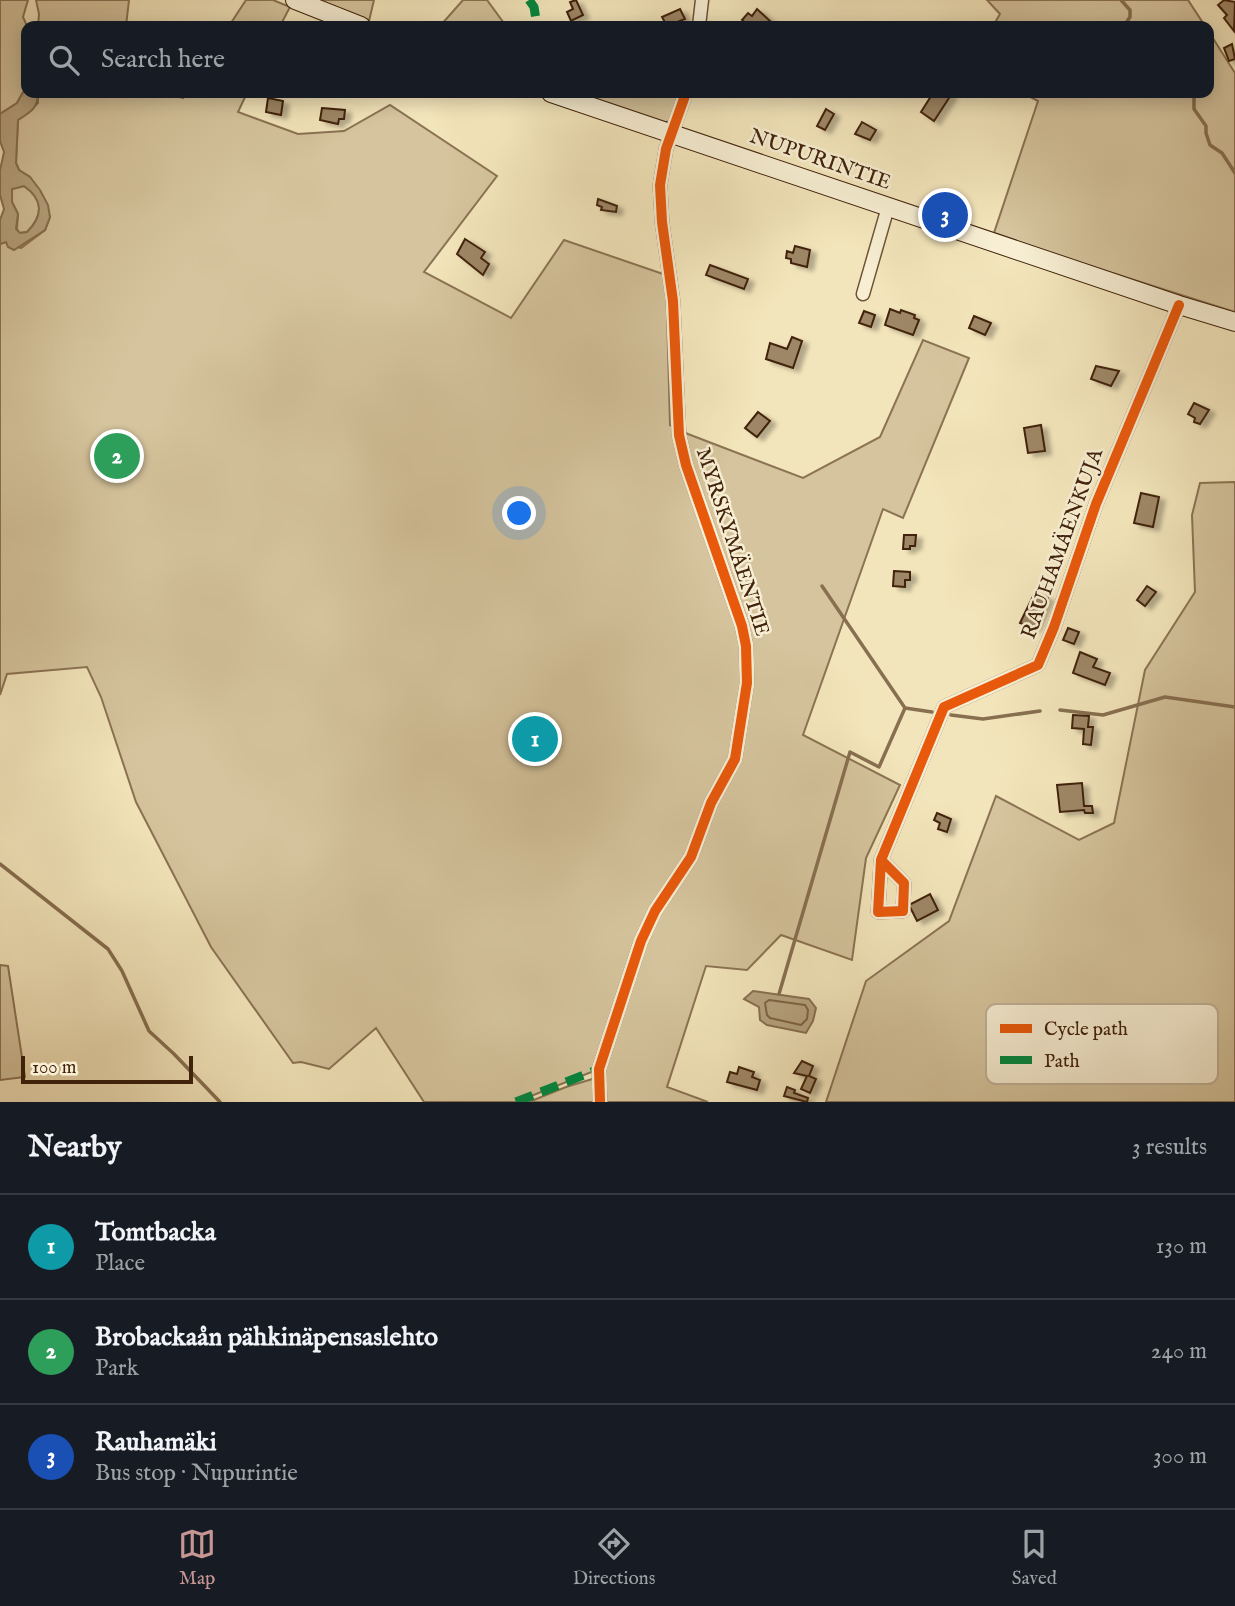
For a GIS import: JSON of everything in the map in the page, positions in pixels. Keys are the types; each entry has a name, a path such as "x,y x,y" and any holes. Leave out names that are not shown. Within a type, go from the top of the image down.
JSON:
{"main road":[{"path":"295,0 348,21"},
{"name":"NUPURINTIE","path":"566,98 1235,322"}],"street":[{"path":"700,21 702,0"},
{"name":"MYRSKYMÄENTIE","path":"600,1102 599,1069 617,1021 640,942 655,911 691,857 711,803 731,769 740,734 747,683 746,646 742,626 686,465 679,435 673,301 662,222 660,185 666,149 684,98"},
{"path":"863,294 888,207"},
{"name":"RAUHAMÄENKUJA","path":"881,860 944,707 1038,665 1054,627 1096,504 1179,305"}],"shaded area":[{"path":"0,0 28,0 23,17 25,21 21,21 21,96 17,103 0,114"},
{"path":"36,0 129,0 127,21 38,21"},
{"path":"246,0 273,0 290,7 283,21 232,21"},
{"path":"318,0 374,0 369,21"},
{"path":"463,0 487,0 502,21 444,21"},
{"path":"987,0 1188,0 1202,21 996,21 1000,14"},
{"path":"1214,40 1235,73 1235,312 994,233 1038,101 1032,98 1214,98"},
{"path":"38,98 245,98 238,112 298,134 344,131 390,105 497,176 424,272 511,318 564,240 666,275 670,425 803,478 880,437 923,340 969,358 903,518 883,509 803,735 900,785 866,858 852,960 781,935 747,970 706,966 667,1087 708,1102 529,1102 599,1077 599,1069 516,1102 424,1102 376,1028 329,1069 301,1062 293,1063 211,947 136,802 101,697 87,667 7,674 0,695 0,244 6,242 21,248 45,230 50,217 30,177 19,170 16,163 18,120 38,103"},
{"path":"584,98 679,98 672,121 660,123"},
{"path":"24,186 31,191 39,208 32,226 27,232 19,233 12,189"},
{"path":"1235,482 1235,1102 826,1102 866,981 949,921 996,796 1079,840 1114,823 1145,670 1195,592 1192,515 1200,483"},
{"path":"0,965 8,966 25,1077 0,1080"}],"water":[{"path":"21,96 38,98 30,112 18,120 16,163 19,170 30,177 40,190 48,205 50,217 45,230 14,250 8,247 6,242 0,244 0,220 4,209 0,195 0,170 4,152 0,141 0,114 17,103","holes":["24,186 35,197 39,208 36,220 27,232 20,233 16,229 18,214 12,202 12,189"]},
{"path":"753,991 809,999 816,1008 806,1033 767,1025 760,1020 759,1007 744,999"}],"building":[{"path":"576,0 583,15 571,21 567,12 573,9 570,2"},
{"path":"1224,0 1235,2 1234,31 1224,18 1227,15 1218,5"},
{"path":"680,9 685,19 664,21 662,17"},
{"path":"757,9 770,21 742,20 748,13 752,16"},
{"path":"1232,44 1235,59 1229,61 1224,48"},
{"path":"268,98 283,101 281,115 266,112"},
{"path":"930,98 949,98 934,121 921,112"},
{"path":"322,108 345,110 344,119 339,119 338,124 320,120"},
{"path":"826,109 834,114 825,130 817,126"},
{"path":"862,122 876,130 870,140 855,134"},
{"path":"598,199 617,206 616,212 601,210 602,207 597,205"},
{"path":"465,239 485,252 481,258 489,264 483,275 457,254"},
{"path":"795,246 810,250 807,267 791,263 791,259 786,258 787,251 793,253"},
{"path":"710,265 748,279 744,289 706,275"},
{"path":"890,309 915,315 914,318 919,320 913,335 885,325"},
{"path":"864,311 875,315 871,327 859,323"},
{"path":"974,316 991,323 985,335 969,328"},
{"path":"792,337 802,341 793,368 766,359 770,343 787,349"},
{"path":"1096,366 1119,371 1111,386 1091,379"},
{"path":"1194,403 1209,410 1200,424 1194,422 1195,418 1188,414"},
{"path":"758,412 770,421 757,437 745,428"},
{"path":"1041,425 1045,451 1028,453 1024,428"},
{"path":"1141,493 1159,497 1153,527 1134,523"},
{"path":"904,535 916,535 915,546 903,549"},
{"path":"894,571 910,572 910,580 905,580 905,587 893,586"},
{"path":"1147,586 1156,592 1145,606 1137,600"},
{"path":"1035,592 1048,598 1034,628 1020,623"},
{"path":"1068,628 1079,632 1074,644 1063,640"},
{"path":"1080,652 1097,659 1093,667 1110,673 1105,685 1073,673"},
{"path":"1073,715 1089,716 1088,727 1093,727 1091,745 1083,744 1084,729 1072,728"},
{"path":"1082,783 1084,806 1092,806 1093,813 1085,813 1084,810 1060,812 1057,785"},
{"path":"937,813 951,819 947,832 938,829 940,823 934,820"},
{"path":"930,894 938,910 917,921 909,905"},
{"path":"802,1061 813,1066 809,1076 816,1079 810,1093 801,1089 807,1076 794,1073"},
{"path":"739,1067 754,1072 752,1077 760,1080 757,1090 727,1082 730,1072 737,1074"},
{"path":"787,1087 808,1098 807,1102 784,1096"}],"waterway":[{"path":"1121,0 1130,10 1127,21"},
{"path":"1194,98 1194,109 1206,126 1210,145 1222,153 1235,173"},
{"path":"822,586 905,708"},
{"path":"1060,710 1103,715 1165,697 1235,707"},
{"path":"779,994 850,752 879,767 905,708 932,712"},
{"path":"951,715 983,719 1040,711"},
{"path":"0,864 108,949 122,971 149,1031 220,1102"}],"marked path":[{"path":"529,0 534,7 536,21"},
{"path":"516,1102 599,1069"}],"cycle path":[{"path":"600,1102 599,1069 641,941 655,911 691,857 711,803 735,759 747,683 746,646 742,626 686,465 679,435 673,301 662,222 660,185 666,149 684,98"},
{"path":"881,860 904,883 903,911 878,912 881,860 944,707 1038,665 1054,627 1096,504 1179,305"}],"place":[{"name":"Rauhamäki","path":"945,215"},
{"name":"Brobackaån pähkinäpensaslehto","path":"117,456"},
{"name":"Tomtbacka","path":"535,739"}]}
